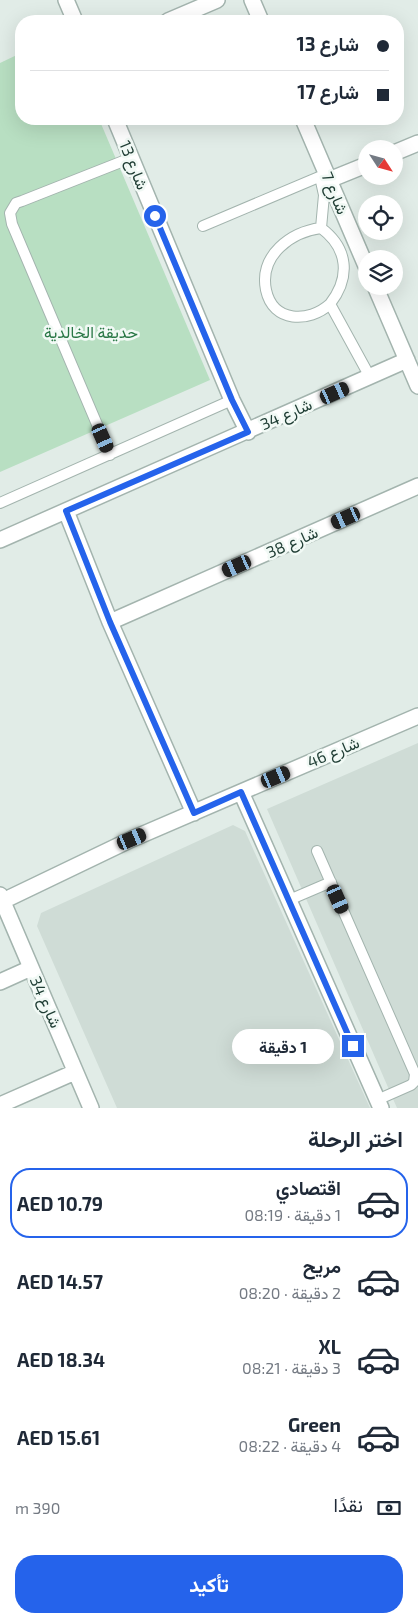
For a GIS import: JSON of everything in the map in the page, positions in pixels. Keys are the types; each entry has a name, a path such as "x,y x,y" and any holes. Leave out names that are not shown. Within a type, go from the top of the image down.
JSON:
{"street":[{"path":"66,0 72,15"},
{"path":"182,15 217,0"},
{"path":"252,0 258,15"},
{"name":"شارع 13","path":"117,125 232,400 248,432"},
{"name":"شارع 7","path":"305,125 325,177 359,250"},
{"path":"403,149 418,143"},
{"path":"325,177 358,167"},
{"path":"379,295 418,386"},
{"name":"شارع 34","path":"0,540 248,432 407,360"},
{"name":"شارع 38","path":"110,622 418,486"},
{"path":"66,511 110,622 194,813"},
{"name":"شارع 46","path":"1,898 132,839 418,716"},
{"path":"241,792 379,1104"},
{"name":"شارع 34","path":"1,898 91,1108"},
{"path":"0,982 31,968"},
{"path":"0,1105 75,1072"}],"lane":[{"path":"110,455 12,224 10,213 16,203 22,200 130,158"},
{"path":"203,226 325,177 324,212 321,228"},
{"path":"321,228 335,241 343,259 344,268 340,288 324,310 307,317 290,316 279,311 271,302 266,291 265,279 268,268 282,244 294,235 307,230 321,228"},
{"path":"330,304 370,377"},
{"path":"0,503 232,400"},
{"path":"317,851 415,1074 411,1085 379,1104"},
{"path":"289,900 330,882"}],"shaded area":[{"path":"418,743 418,1108 397,1108 267,809"},
{"path":"233,825 245,831 370,1108 117,1108 37,926 41,913"}],"green space":[{"name":"حديقة الخالدية","path":"15,56 15,125 102,125 210,380 0,472 0,63"}],"route":[{"path":"155,216 232,400 248,432 66,511 110,622 194,813 241,792 353,1046"}]}
